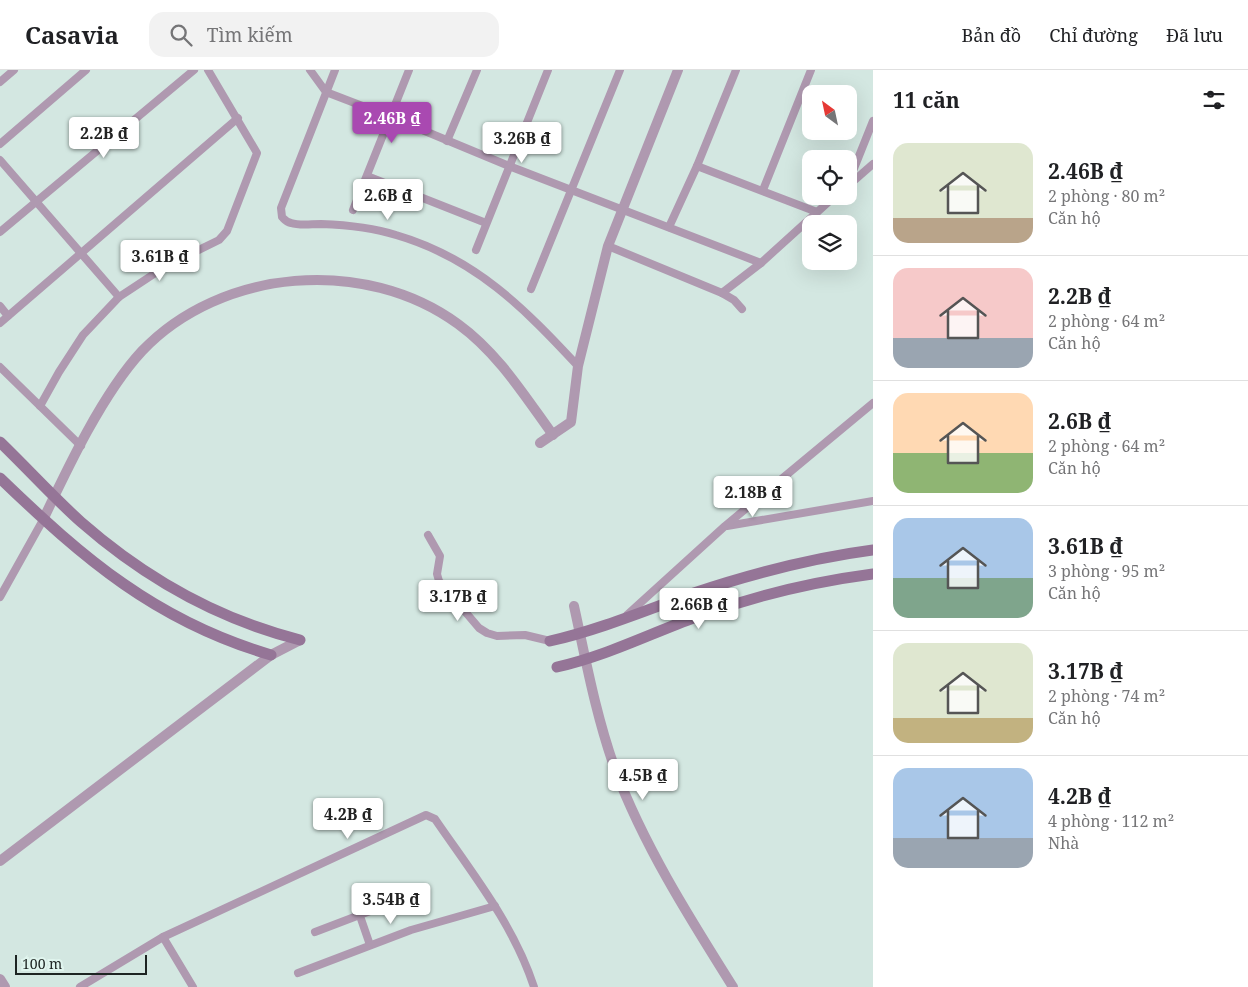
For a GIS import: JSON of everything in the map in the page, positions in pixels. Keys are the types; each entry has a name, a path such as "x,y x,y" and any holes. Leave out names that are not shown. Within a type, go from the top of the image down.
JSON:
{"main road":[{"path":"0,442 80,521 121,554 173,590 246,624 300,640"},
{"path":"0,478 44,520 105,572 158,608 220,638 271,655"},
{"path":"550,641 580,634 691,594 782,567 873,550"},
{"path":"557,668 585,660 695,617 771,593 873,574"}],"street":[{"path":"0,82 14,70"},
{"path":"0,144 86,70"},
{"path":"0,232 194,70"},
{"path":"40,406 58,372 83,335 119,296 147,276 219,240 225,234 256,157 254,146 208,70"},
{"path":"310,70 326,92 391,117 447,142 620,209 670,226 761,263"},
{"path":"335,70 281,208 282,217 293,224 346,225 369,228 397,235 443,253 479,273 512,298 578,366"},
{"path":"353,210 410,70"},
{"path":"447,142 477,70"},
{"path":"476,250 548,70"},
{"path":"531,289 620,70"},
{"path":"540,444 571,422 578,366 608,246 620,209 678,70"},
{"path":"670,226 736,70"},
{"path":"763,190 812,70"},
{"path":"0,323 238,118"},
{"path":"857,162 873,121"},
{"path":"0,160 80,254 119,296"},
{"path":"857,177 873,164"},
{"path":"697,166 817,212"},
{"path":"367,176 486,223"},
{"path":"722,293 761,263 825,205"},
{"path":"608,246 722,293 734,300 742,308"},
{"path":"0,597 44,520 55,495 108,397 134,360 154,340 182,319 207,305 259,285 315,280 354,283 392,292 420,303 457,324 497,360 553,435"},
{"path":"0,306 8,316"},
{"path":"0,368 81,446"},
{"path":"622,620 725,526 873,403"},
{"path":"725,526 873,502"},
{"path":"428,535 440,556 437,574 439,581 479,628 492,635 520,634 550,641"},
{"path":"574,606 603,732 616,770 662,870 732,987"},
{"path":"0,861 271,655 300,640"},
{"path":"80,987 164,937 426,815 435,820 495,906 515,942 534,987"},
{"path":"298,973 420,927 495,906"},
{"path":"315,932 378,908"},
{"path":"360,916 370,945"},
{"path":"164,937 190,986"},
{"path":"0,979 4,987"}]}
